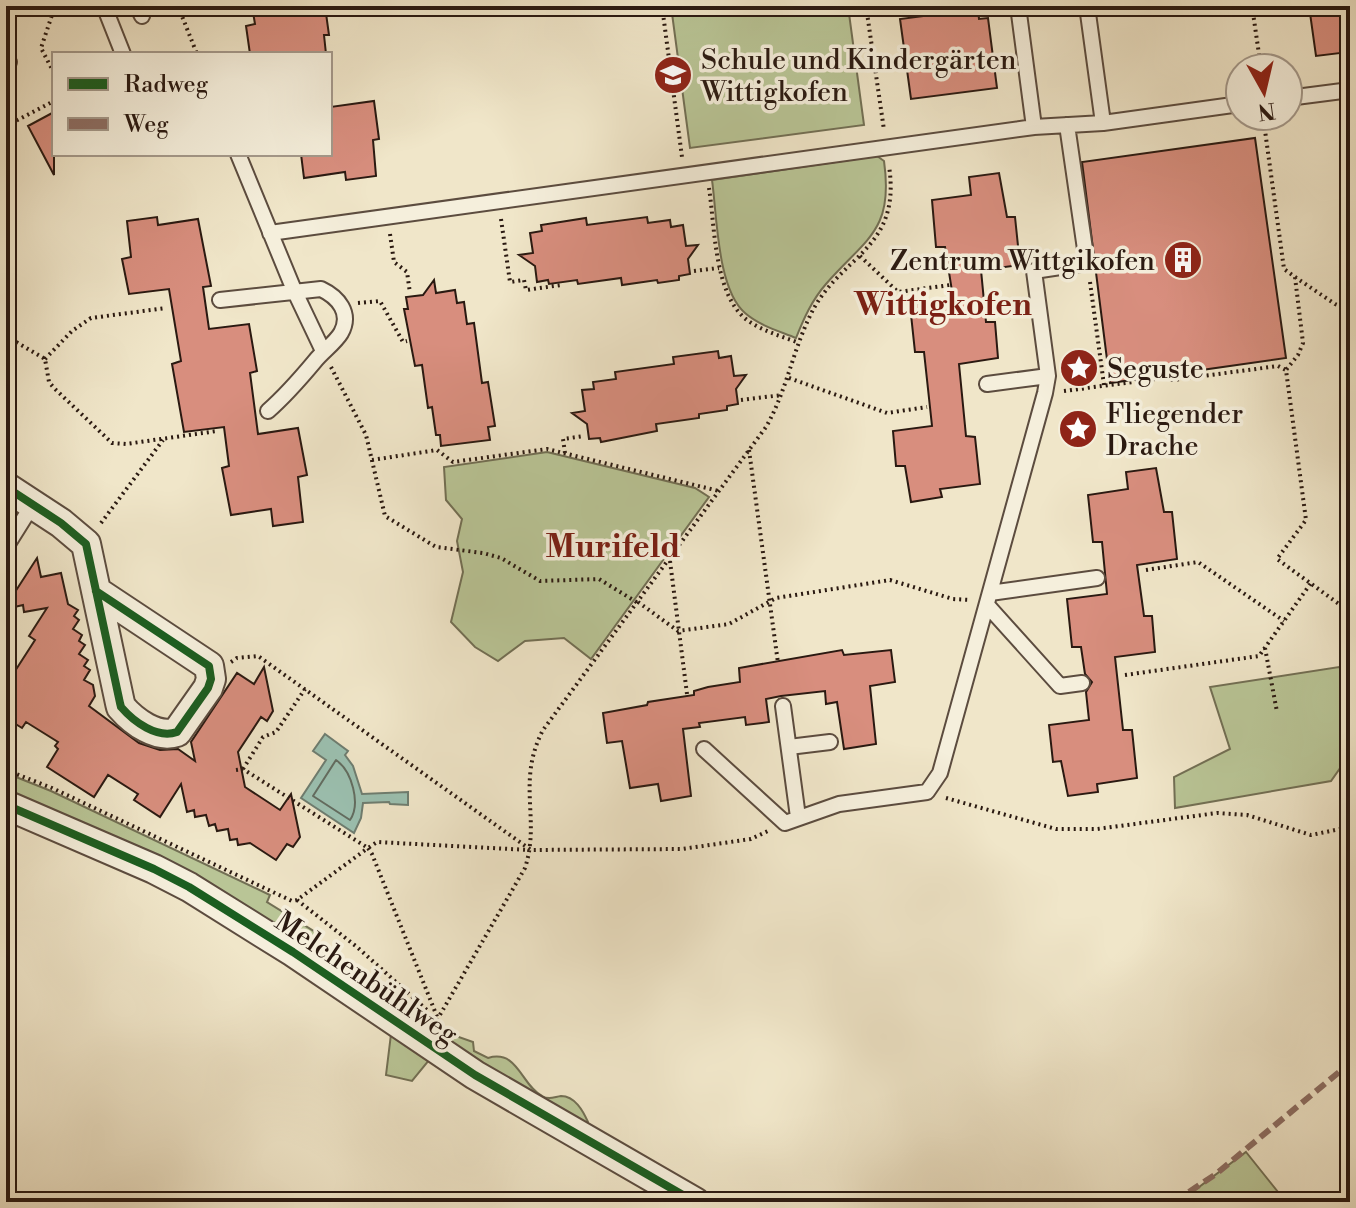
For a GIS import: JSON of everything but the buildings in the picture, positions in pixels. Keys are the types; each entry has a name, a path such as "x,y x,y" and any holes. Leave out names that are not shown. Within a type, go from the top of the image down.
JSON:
{"street":[{"path":"6,487 61,523 86,544 96,591 120,703 132,717 159,734 177,732 208,688 209,666 96,591"},
{"name":"Melchenbühlweg","path":"6,805 189,887 293,952 431,1031 475,1075 695,1202"}],"lane":[{"path":"94,6 112,52"},
{"path":"104,6 122,52"},
{"path":"1018,6 1034,127"},
{"path":"1087,6 1103,123"},
{"path":"1304,96 1350,90"},
{"path":"270,233 1034,127 1103,123 1224,106"},
{"path":"792,820 839,804 927,792 940,773 1045,393 1048,376 1034,271 1087,263 1067,125"},
{"path":"239,156 294,290 323,351"},
{"path":"220,300 321,289 335,295 342,304 345,318 341,333 268,411"},
{"path":"987,384 1048,376"},
{"path":"6,547 33,504"},
{"path":"989,599 1097,578"},
{"path":"989,599 1060,686 1082,683"},
{"path":"783,706 789,747 792,820"},
{"path":"789,747 830,742"},
{"path":"704,749 792,820"}],"path":[{"path":"52,69 41,48 55,6"},
{"path":"178,6 196,52"},
{"path":"662,6 685,175"},
{"path":"431,1031 525,868 531,850 528,785 532,751 543,730 770,420 783,395 799,343 816,303 878,236 888,212 891,186 866,6"},
{"path":"1252,6 1259,52"},
{"path":"6,126 52,102"},
{"path":"1265,132 1284,269 1335,304 1350,310"},
{"path":"707,172 720,267 728,295 744,318 762,329 799,343"},
{"path":"498,200 510,282 524,280 526,290 561,285"},
{"path":"388,216 394,262 407,272 410,293"},
{"path":"860,256 898,292 950,285"},
{"path":"1087,263 1104,385"},
{"path":"694,271 720,267"},
{"path":"1295,277 1303,343 1286,370 1306,520 1277,559 1350,612"},
{"path":"342,304 380,301 403,342 407,341"},
{"path":"45,359 72,331 91,318 166,308"},
{"path":"6,336 45,359 49,382 108,441 120,444 217,431"},
{"path":"323,351 366,435 385,516 436,547 501,558 540,581 599,579 678,631 729,624 770,602 890,580 953,599 989,599"},
{"path":"1045,393 1278,366 1286,370"},
{"path":"789,378 887,413 927,407"},
{"path":"741,400 783,395"},
{"path":"565,453 563,439 584,436"},
{"path":"86,544 164,439"},
{"path":"372,460 437,450 453,462 535,450 565,453 719,491"},
{"path":"749,450 778,663"},
{"path":"669,559 687,694"},
{"path":"1146,570 1198,562 1284,621"},
{"path":"1125,675 1259,656 1311,583"},
{"path":"1265,648 1277,712"},
{"path":"211,672 237,658 258,656 531,850"},
{"path":"243,769 263,737 276,732 305,689"},
{"path":"236,770 243,769 368,848 431,1031"},
{"path":"6,770 52,788 286,899 297,900 357,947 431,1031"},
{"path":"927,792 1056,829 1097,829 1217,813 1247,815 1311,835 1350,827"},
{"path":"297,900 377,842 531,850 682,849 751,839 792,820"}],"shaded area":[{"path":"671,6 848,6 864,125 690,148"},
{"path":"877,156 884,161 886,184 881,219 865,243 817,296 796,338 751,318 736,302 724,270 712,180"},
{"path":"547,452 695,488 709,497 591,659 564,638 525,641 498,661 475,647 451,622 463,572 457,541 462,519 446,500 444,467"},
{"path":"1339,667 1350,682 1350,754 1331,781 1175,808 1174,777 1230,749 1210,687"},
{"path":"6,773 51,791 270,895 267,902 320,935 316,944 433,1022 436,1029 473,1042 474,1051 488,1058 498,1057 513,1063 542,1096 561,1096 574,1101 588,1122 583,1135 438,1049 412,1081 386,1075 392,1026 295,950 6,803"},
{"path":"1246,1152 1286,1202 1179,1202"}],"water":[{"path":"325,734 348,751 345,755 353,766 362,794 408,792 408,805 363,803 354,833 301,798 326,760 313,751"}],"marked path":[{"path":"1174,1202 1216,1174 1350,1063"}],"cycle path":[{"path":"6,487 61,523 86,544 120,703 121,707 132,718 154,731 177,732 208,688 211,679 209,666 96,591"},
{"path":"6,805 189,887 293,952 475,1075 695,1202"}],"place":[{"name":"Schule und Kindergärten Wittigkofen","path":"673,75"},
{"name":"Zentrum Wittgikofen","path":"1183,260"},
{"name":"Seguste","path":"1079,368"},
{"name":"Fliegender Drache","path":"1078,429"}],"district":[{"name":"Wittigkofen","path":"943,304"},
{"name":"Murifeld","path":"613,546"}]}
